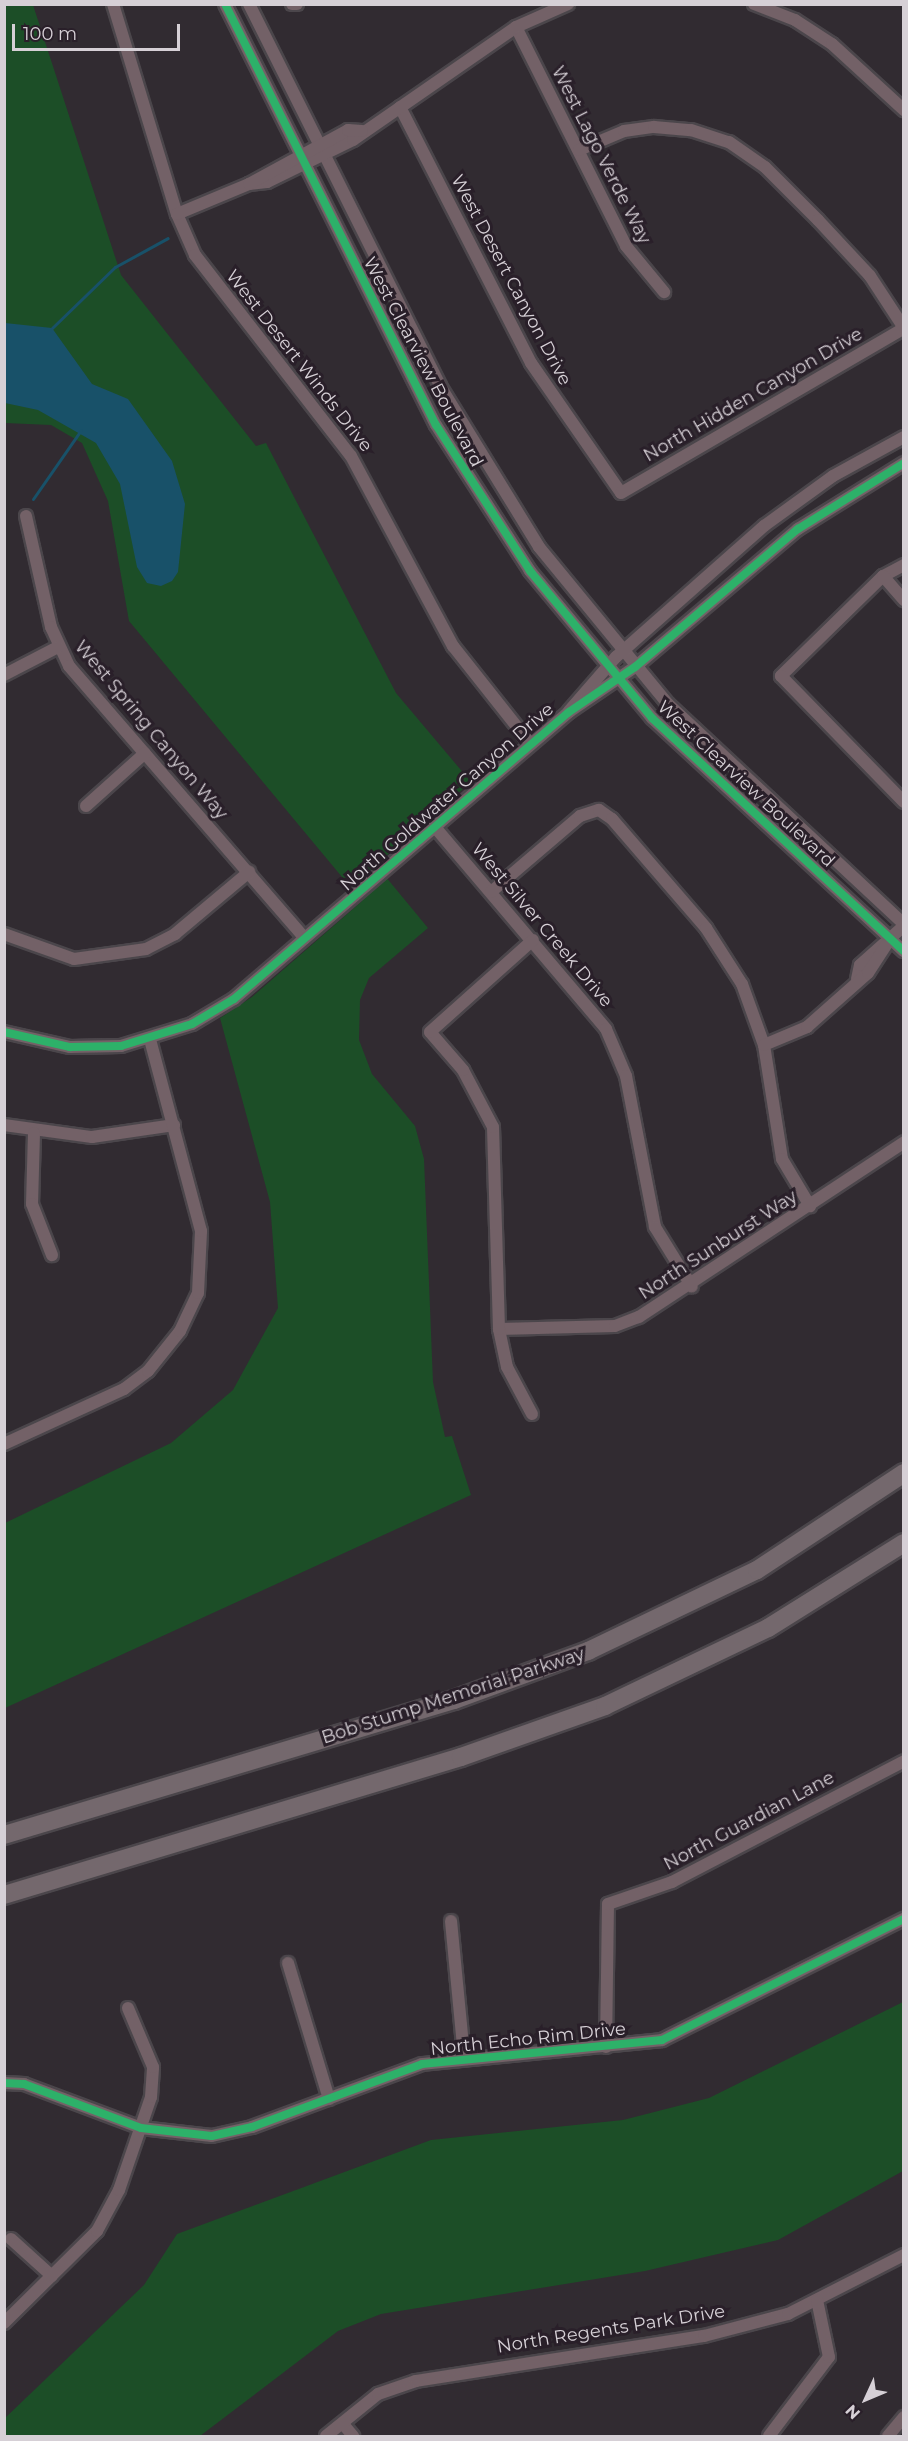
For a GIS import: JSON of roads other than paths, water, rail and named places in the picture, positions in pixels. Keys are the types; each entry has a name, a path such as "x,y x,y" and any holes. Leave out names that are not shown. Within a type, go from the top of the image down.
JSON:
{"highway":[{"name":"Bob Stump Memorial Parkway","path":"4,1835 454,1700 588,1651 757,1570 903,1473"},
{"path":"4,1895 461,1757 605,1706 750,1638 903,1544"}],"street":[{"name":"West Desert Winds Drive","path":"113,4 177,214 195,255 351,456 464,664 530,743"},
{"name":"West Clearview Boulevard","path":"225,4 456,459 530,571 607,667 728,793 903,951"},
{"name":"West Clearview Boulevard","path":"249,4 473,444 539,547 622,652 720,756 903,925"},
{"path":"292,4 297,4"},
{"path":"177,214 303,160 322,150 348,130 362,131 516,27 568,4"},
{"path":"754,4 795,20 832,44 903,110"},
{"name":"West Lago Verde Way","path":"516,27 636,263 664,292"},
{"name":"West Desert Canyon Drive","path":"400,107 531,363 621,493"},
{"path":"579,150 624,131 654,127 691,130 729,142 765,168 818,220 870,276 903,328"},
{"name":"North Hidden Canyon Drive","path":"621,493 903,328"},
{"name":"North Goldwater Canyon Drive","path":"569,712 622,652 785,510 903,437"},
{"name":"North Goldwater Canyon Drive","path":"4,1032 79,1047 150,1039 192,1024 234,999 530,743 569,712 635,667 798,529 903,463"},
{"name":"West Spring Canyon Way","path":"26,516 58,647 145,753 305,938"},
{"path":"903,565 883,576 781,676 903,802"},
{"path":"883,576 903,600"},
{"path":"4,675 58,647"},
{"path":"86,806 145,753"},
{"path":"492,892 580,816 598,810 612,819 726,956 742,984 764,1045 782,1159 810,1206"},
{"name":"West Silver Creek Drive","path":"434,826 589,1004 619,1054 646,1201 668,1252 692,1287"},
{"path":"4,934 74,959 136,951 175,934 249,872"},
{"path":"764,1045 807,1027 886,953 890,939 903,925"},
{"path":"532,1414 507,1367 499,1329 493,1128 463,1070 430,1032 533,940"},
{"path":"4,1444 124,1389 165,1353 190,1315 201,1272 201,1231 150,1039"},
{"path":"4,1125 34,1133 92,1137 174,1125"},
{"path":"34,1133 32,1204 52,1255"},
{"name":"North Sunburst Way","path":"499,1329 615,1326 692,1287 903,1142"},
{"name":"North Guardian Lane","path":"606,2047 608,1904 672,1882 903,1761"},
{"name":"North Echo Rim Drive","path":"4,2083 24,2084 141,2128 212,2136 329,2099 422,2064 464,2057 606,2047 662,2040 716,2017 903,1919"},
{"path":"451,1921 464,2057"},
{"path":"288,1963 329,2099"},
{"path":"4,2324 97,2231 119,2190 141,2128 153,2067 128,2008"},
{"path":"11,2239 52,2276"},
{"name":"North Regents Park Drive","path":"326,2436 378,2394 416,2381 704,2336 817,2300 903,2255"},
{"path":"769,2436 829,2357 817,2300"},
{"path":"888,2436 903,2417"},
{"path":"343,2424 353,2436"}],"water":[{"path":"5,323 52,328 92,384 128,399 172,461 185,504 178,572 172,581 161,586 147,583 137,567 120,484 96,443 38,410 5,403"}],"waterway":[{"path":"52,328 115,267 168,238"},
{"path":"33,499 81,430"}]}
